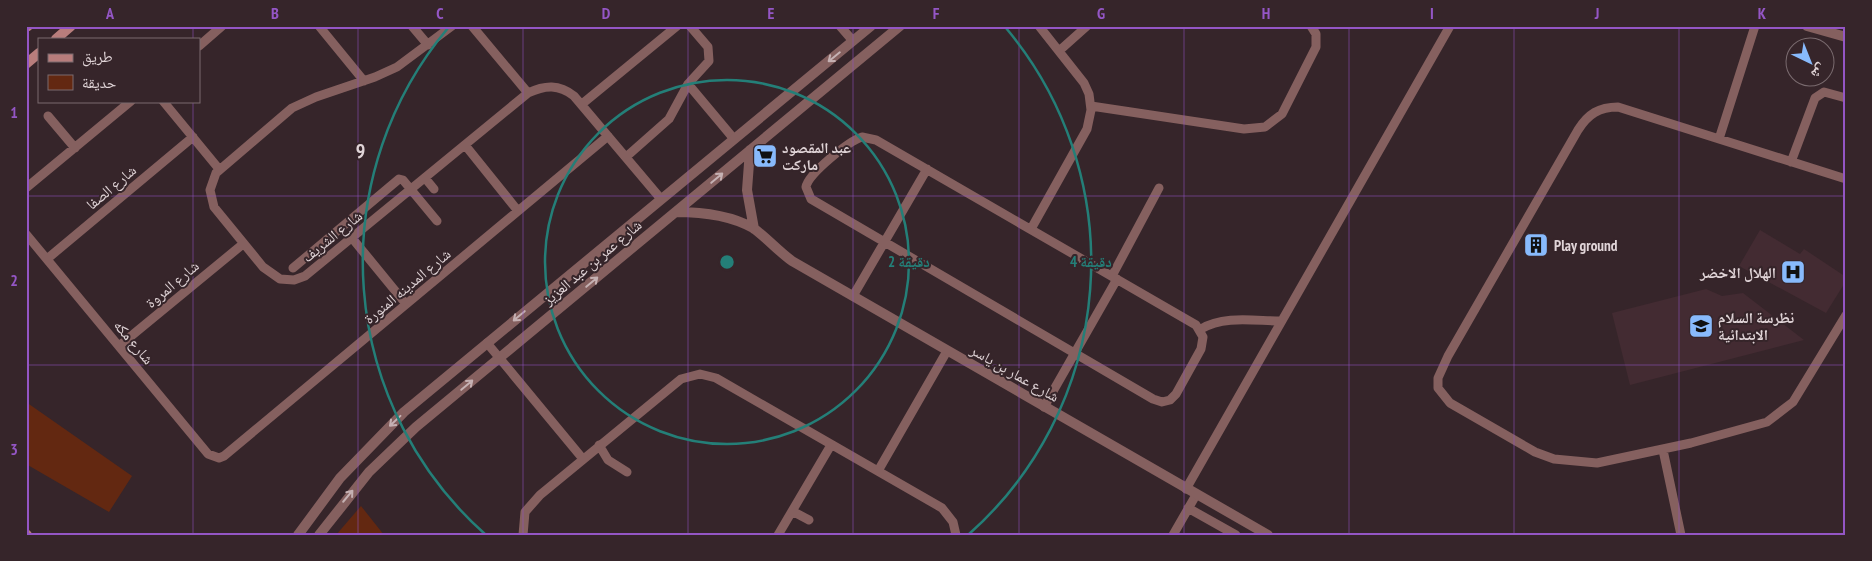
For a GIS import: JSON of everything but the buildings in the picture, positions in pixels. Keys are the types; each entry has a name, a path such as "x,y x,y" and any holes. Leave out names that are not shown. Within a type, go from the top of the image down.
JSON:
{"main road":[{"path":"57,38 72,26"},
{"path":"26,64 38,55"}],"street":[{"path":"200,45 222,26"},
{"path":"319,26 364,81"},
{"path":"412,26 428,45"},
{"path":"164,102 219,169 292,108 316,97 364,81 397,67 452,26"},
{"path":"472,26 528,93"},
{"path":"582,104 677,26"},
{"path":"626,157 669,119 688,84 707,65 710,56 708,47 690,26"},
{"path":"840,26 853,41"},
{"name":"شارع عمر بن عبد العزيز","path":"298,535 340,478 404,412 871,26"},
{"name":"شارع عمر بن عبد العزيز","path":"319,535 348,496 392,449 900,26"},
{"path":"1031,229 1088,130 1091,106 1084,83 1039,26"},
{"path":"1059,51 1087,26"},
{"path":"1091,106 1244,129 1265,126 1282,114 1313,53 1316,39 1311,26"},
{"path":"1186,489 1450,26"},
{"path":"1719,139 1755,26"},
{"path":"1807,26 1846,37"},
{"path":"688,84 734,139"},
{"name":"شارع الشريف","path":"219,169 211,184 211,202 243,244 270,274 280,279 289,280 305,276 528,93 542,87 557,87 571,94 582,104 661,199"},
{"path":"1791,162 1815,98 1824,92 1846,98"},
{"path":"26,188 130,102"},
{"path":"1846,179 1618,107 1606,107 1594,112 1584,119 1438,378 1438,388 1442,396 1450,404 1530,449 1554,459 1597,463 1663,450 1752,428 1781,413 1803,389 1846,315"},
{"path":"48,116 75,148"},
{"name":"شارع المدينه المنورة","path":"224,456 608,136"},
{"name":"شارع الصفا","path":"47,259 192,137"},
{"path":"862,137 872,137 1031,229 1196,324 1204,337 1201,349 1176,394 1166,402 1157,401 811,199 806,187 808,179 854,140 862,137"},
{"path":"465,145 518,211"},
{"path":"750,150 747,190 754,229"},
{"path":"853,296 927,169"},
{"path":"425,178 434,189"},
{"path":"293,268 398,179 402,180 438,221"},
{"path":"1044,407 1075,354 1159,188"},
{"name":"شارع عمار بن ياسر","path":"676,212 715,215 754,229 782,254 1268,535"},
{"name":"شارع مكه","path":"26,234 208,454 214,458 224,456"},
{"path":"352,238 406,304"},
{"name":"شارع المروة","path":"119,346 243,244"},
{"path":"1201,330 1216,322 1226,320 1281,322"},
{"path":"487,343 583,459"},
{"path":"878,471 947,350"},
{"path":"523,535 523,520 530,506 583,459 681,380 700,374 716,378 942,508 953,522 956,535"},
{"path":"778,535 831,445"},
{"path":"599,446 608,460 627,472"},
{"path":"1663,450 1681,535"},
{"path":"1173,535 1196,495"},
{"path":"1188,508 1236,535"},
{"path":"792,511 808,520"}],"shaded area":[{"name":"الهلال الاخضر","path":"1760,230 1800,254 1804,249 1846,277 1846,281 1826,313 1739,266"},
{"name":"نظرسة السلام الابتدائية","path":"1706,289 1722,296 1743,293 1804,340 1630,385 1612,313"}],"green space":[{"path":"26,402 132,476 109,512 26,464"},
{"path":"361,506 384,535 336,535"}],"place":[{"name":"عبد المقصود ماركت","path":"765,156"},
{"name":"Play ground","path":"1536,245"},
{"name":"الهلال الاخضر","path":"1793,272"},
{"name":"نظرسة السلام الابتدائية","path":"1701,326"}],"district":[{"name":"9","path":"361,151"}]}
